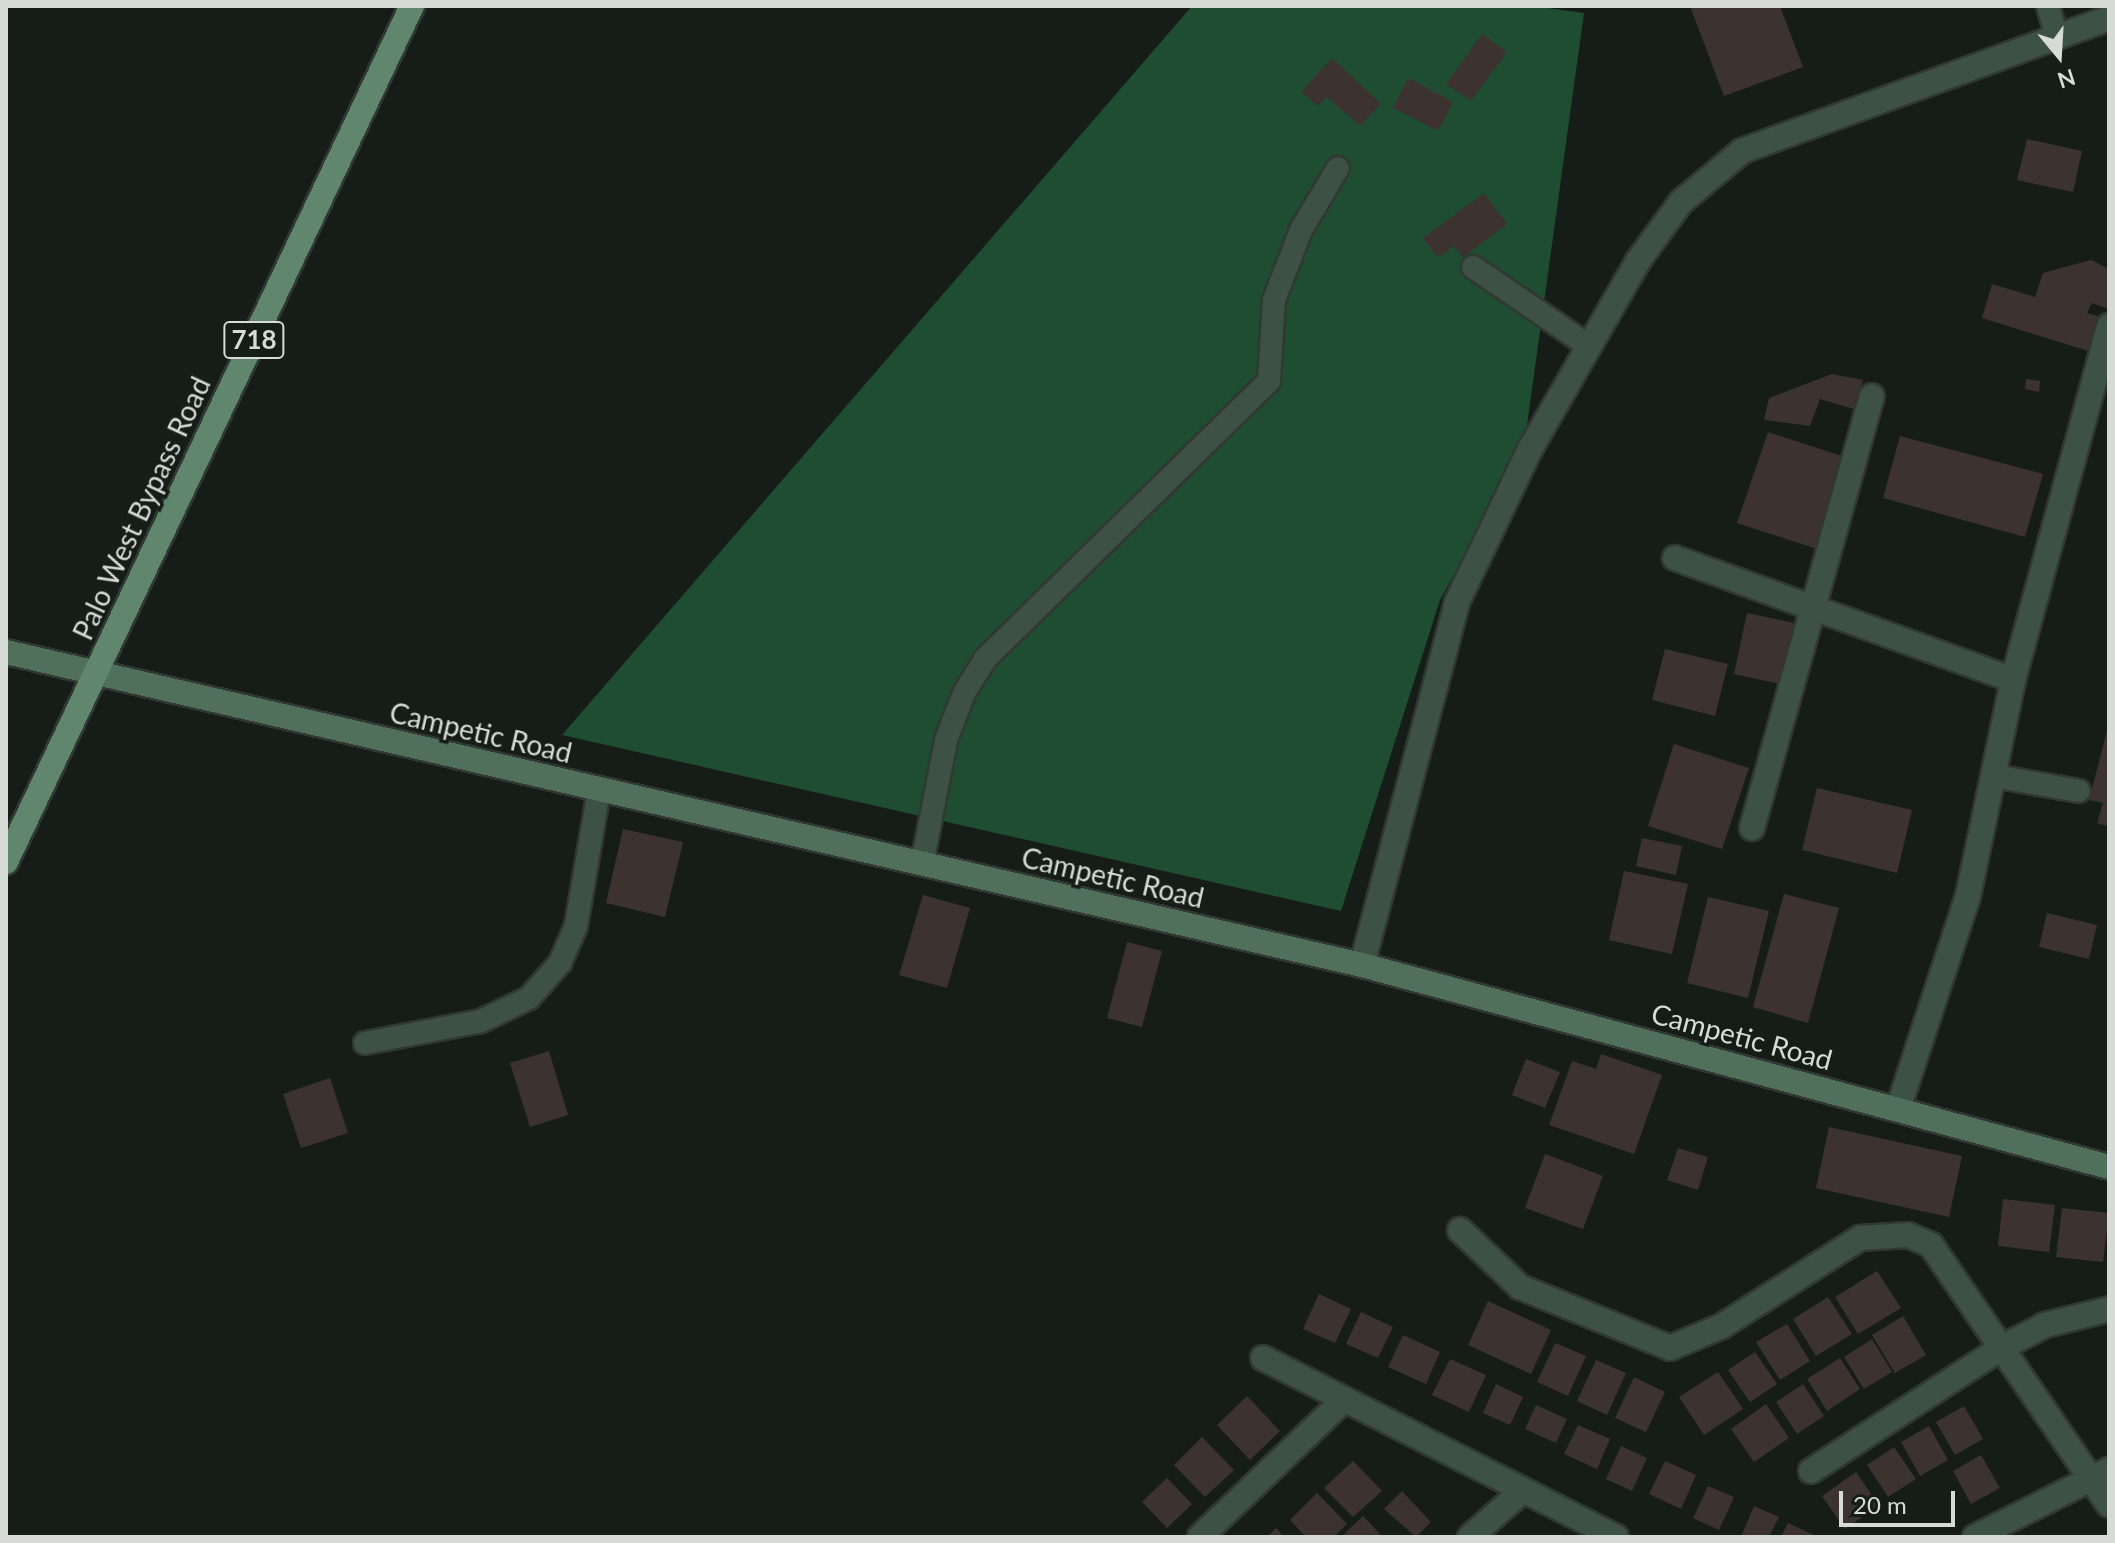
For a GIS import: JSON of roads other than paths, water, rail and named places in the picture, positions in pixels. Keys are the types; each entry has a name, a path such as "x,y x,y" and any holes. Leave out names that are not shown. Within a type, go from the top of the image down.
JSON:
{"main road":[{"name":"Palo West Bypass Road","path":"6,862 412,6"}],"street":[{"path":"1362,965 1457,602 1493,518 1589,346 1681,202 1742,151 2109,18"},
{"path":"1898,1109 1968,896 2013,680 2101,391 2109,326"},
{"path":"1752,828 1872,396"},
{"path":"1675,558 2013,680"},
{"name":"Campetic Road","path":"6,652 1362,965 2109,1167"},
{"path":"1460,1230 1520,1287 1670,1348 1722,1326 1860,1238 1908,1235 1931,1245 2001,1348 2099,1473 2109,1505"},
{"path":"1811,1471 2001,1348 2045,1325 2109,1309"},
{"path":"1263,1358 1520,1493 1616,1537"},
{"path":"1200,1537 1343,1401"},
{"path":"1975,1537 2099,1473"},
{"path":"1470,1537 1520,1493"}],"lane":[{"path":"2048,6 2057,37"},
{"path":"922,864 946,740 964,693 985,659 1269,381 1274,300 1301,230 1338,168"},
{"path":"1473,267 1589,346"},
{"path":"1994,776 2079,791"},
{"path":"365,1043 481,1021 529,998 560,963 576,926 599,790"}]}
